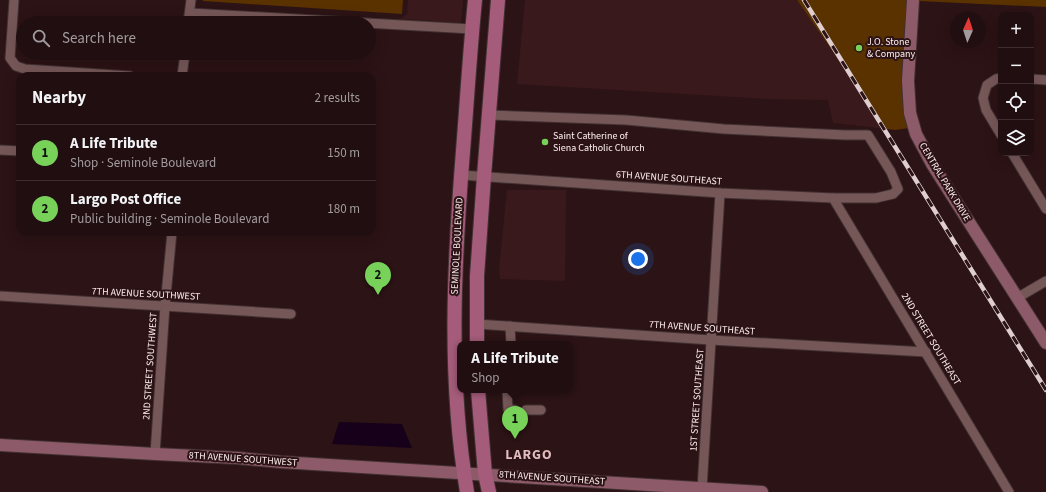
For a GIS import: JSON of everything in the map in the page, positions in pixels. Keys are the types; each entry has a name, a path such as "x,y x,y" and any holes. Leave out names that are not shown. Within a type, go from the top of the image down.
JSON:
{"main road":[{"name":"SEMINOLE BOULEVARD","path":"457,383 455,322 456,245 475,0"},
{"path":"477,341 477,276 488,115 498,0"},
{"path":"472,29 495,33"},
{"name":"SEMINOLE BOULEVARD","path":"457,393 458,414 467,492"},
{"path":"478,393 485,474 489,492"}],"street":[{"path":"13,0 10,58 16,66 25,69 70,72"},
{"path":"189,16 191,0"},
{"name":"CENTRAL PARK DRIVE","path":"913,0 908,81 910,113 916,134 932,164 1046,343"},
{"path":"190,13 243,16"},
{"path":"376,24 472,29"},
{"path":"183,72 184,60"},
{"path":"998,79 987,86 983,98 986,110 998,129"},
{"path":"1034,79 1046,80"},
{"name":"6TH AVENUE SOUTHEAST","path":"461,175 720,193 834,198 876,198 893,194 898,189 891,172 868,135 724,129 626,120 488,115"},
{"path":"0,150 16,151"},
{"path":"1014,156 1046,209"},
{"name":"1ST STREET SOUTHEAST","path":"702,489 720,193"},
{"name":"2ND STREET SOUTHEAST","path":"834,198 1009,492"},
{"name":"2ND STREET SOUTHWEST","path":"155,454 165,306 172,236"},
{"path":"1017,298 1046,281"},
{"name":"7TH AVENUE SOUTHWEST","path":"0,296 291,314"},
{"name":"7TH AVENUE SOUTHEAST","path":"476,324 711,340 926,352"},
{"path":"510,326 511,341"},
{"path":"507,393 508,409 515,410"},
{"path":"526,410 542,410"},
{"name":"8TH AVENUE SOUTHWEST","path":"0,445 238,458 485,474"},
{"name":"8TH AVENUE SOUTHEAST","path":"485,474 762,492"}],"shaded area":[{"path":"203,0 403,0 402,14"},
{"path":"408,0 463,0 461,23 378,17 402,18 407,14"},
{"path":"525,0 797,0 887,129 833,123 828,100 768,99 517,84"},
{"path":"797,0 908,0 909,128 895,130 887,129"},
{"path":"1046,0 1046,7 918,1"},
{"path":"507,190 566,190 565,281 500,279 499,270"},
{"path":"339,422 402,424 412,448 332,444"}],"railway":[{"path":"804,0 1046,390"}],"place":[{"name":"J.O. Stone & Company","path":"859,48"},
{"name":"Saint Catherine of Siena Catholic Church","path":"545,142"},
{"name":"Largo Post Office","path":"378,295"},
{"name":"A Life Tribute","path":"515,439"}],"district":[{"name":"LARGO","path":"529,455"}]}
